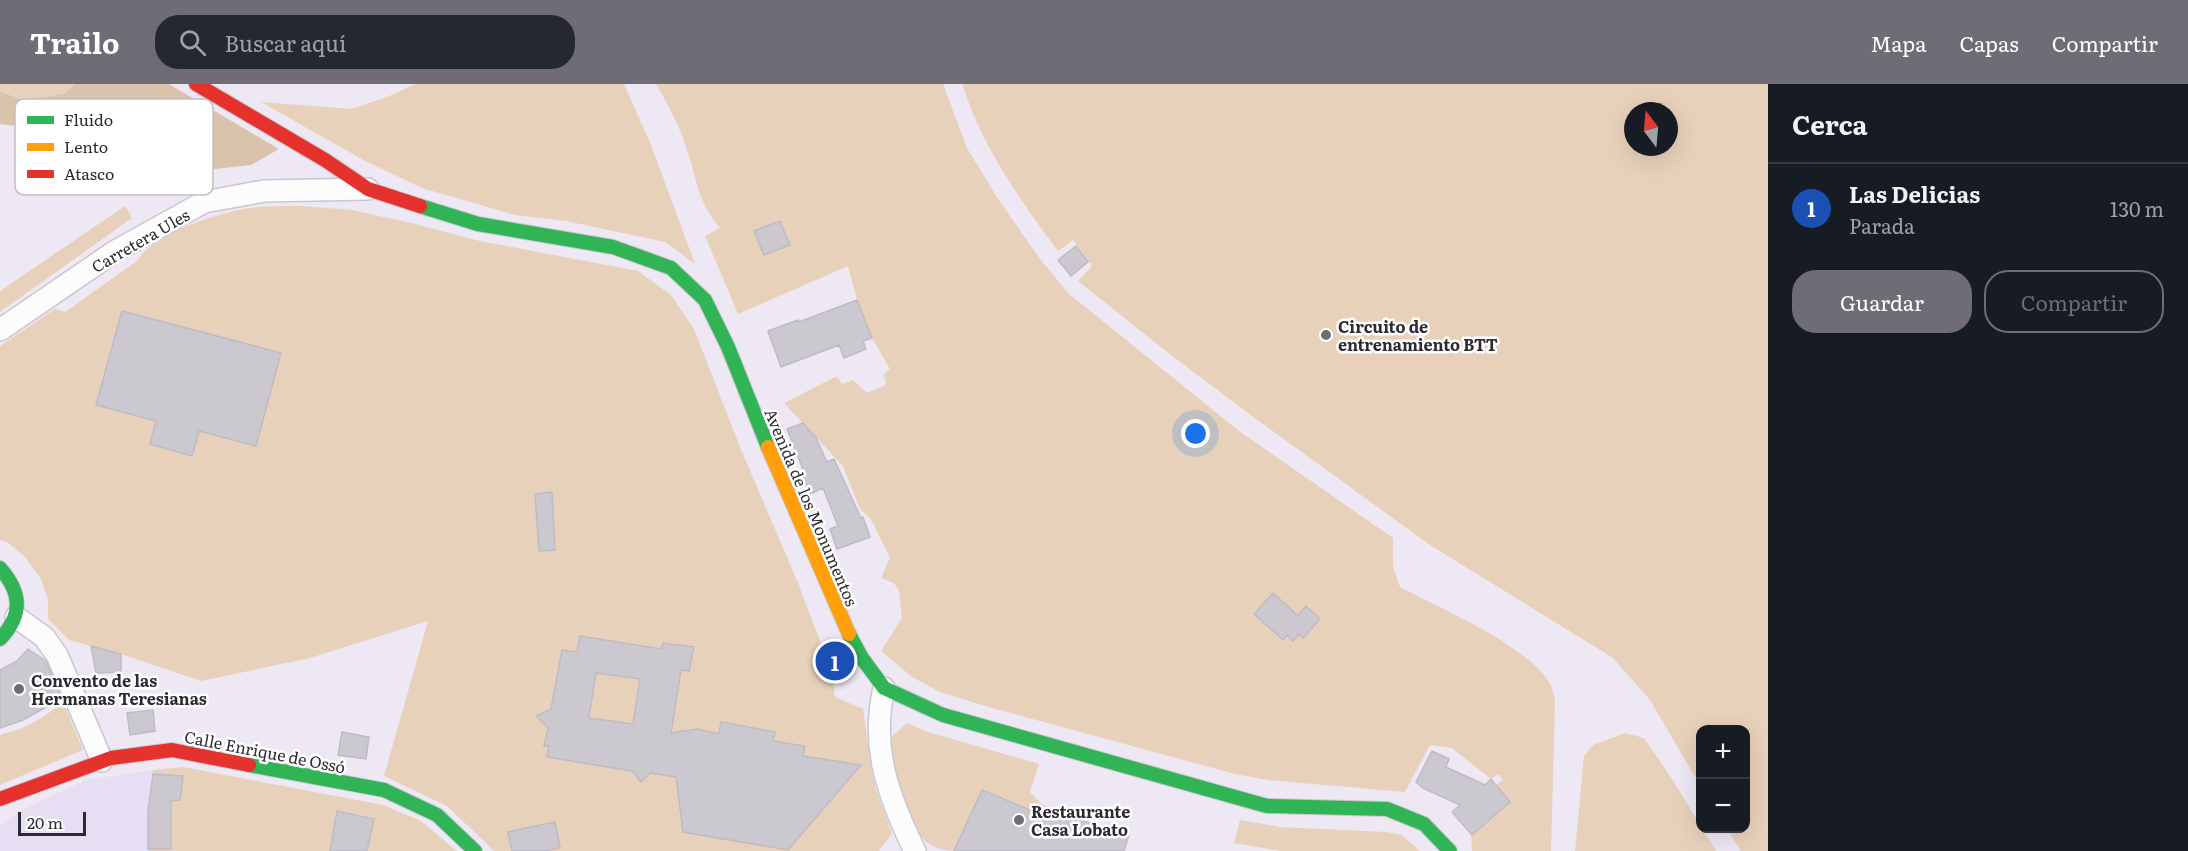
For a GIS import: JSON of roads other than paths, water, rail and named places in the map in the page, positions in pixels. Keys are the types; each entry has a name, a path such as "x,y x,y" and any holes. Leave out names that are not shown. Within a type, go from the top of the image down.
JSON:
{"street":[{"name":"Avenida de los Monumentos","path":"196,84 326,160 368,189 478,224 613,248 671,268 705,300 728,347 842,621 862,658 884,688 943,715 1267,806 1388,809 1424,824 1450,851"},
{"name":"Carretera Ules","path":"0,330 114,252 204,202 264,191 368,189"},
{"path":"0,568 14,585 18,597 16,617 8,632 0,639"},
{"path":"16,617 44,637 57,655 102,761"},
{"path":"884,688 878,713 879,741 886,778 897,814 915,851"},
{"name":"Calle Enrique de Ossó","path":"0,799 111,758 172,750 384,790 437,815 475,851"}],"place":[{"name":"Circuito de entrenamiento BTT","path":"1326,335"},
{"name":"Las Delicias","path":"835,661"},
{"name":"Convento de las Hermanas Teresianas","path":"19,689"},
{"name":"Restaurante Casa Lobato","path":"1019,820"}]}
